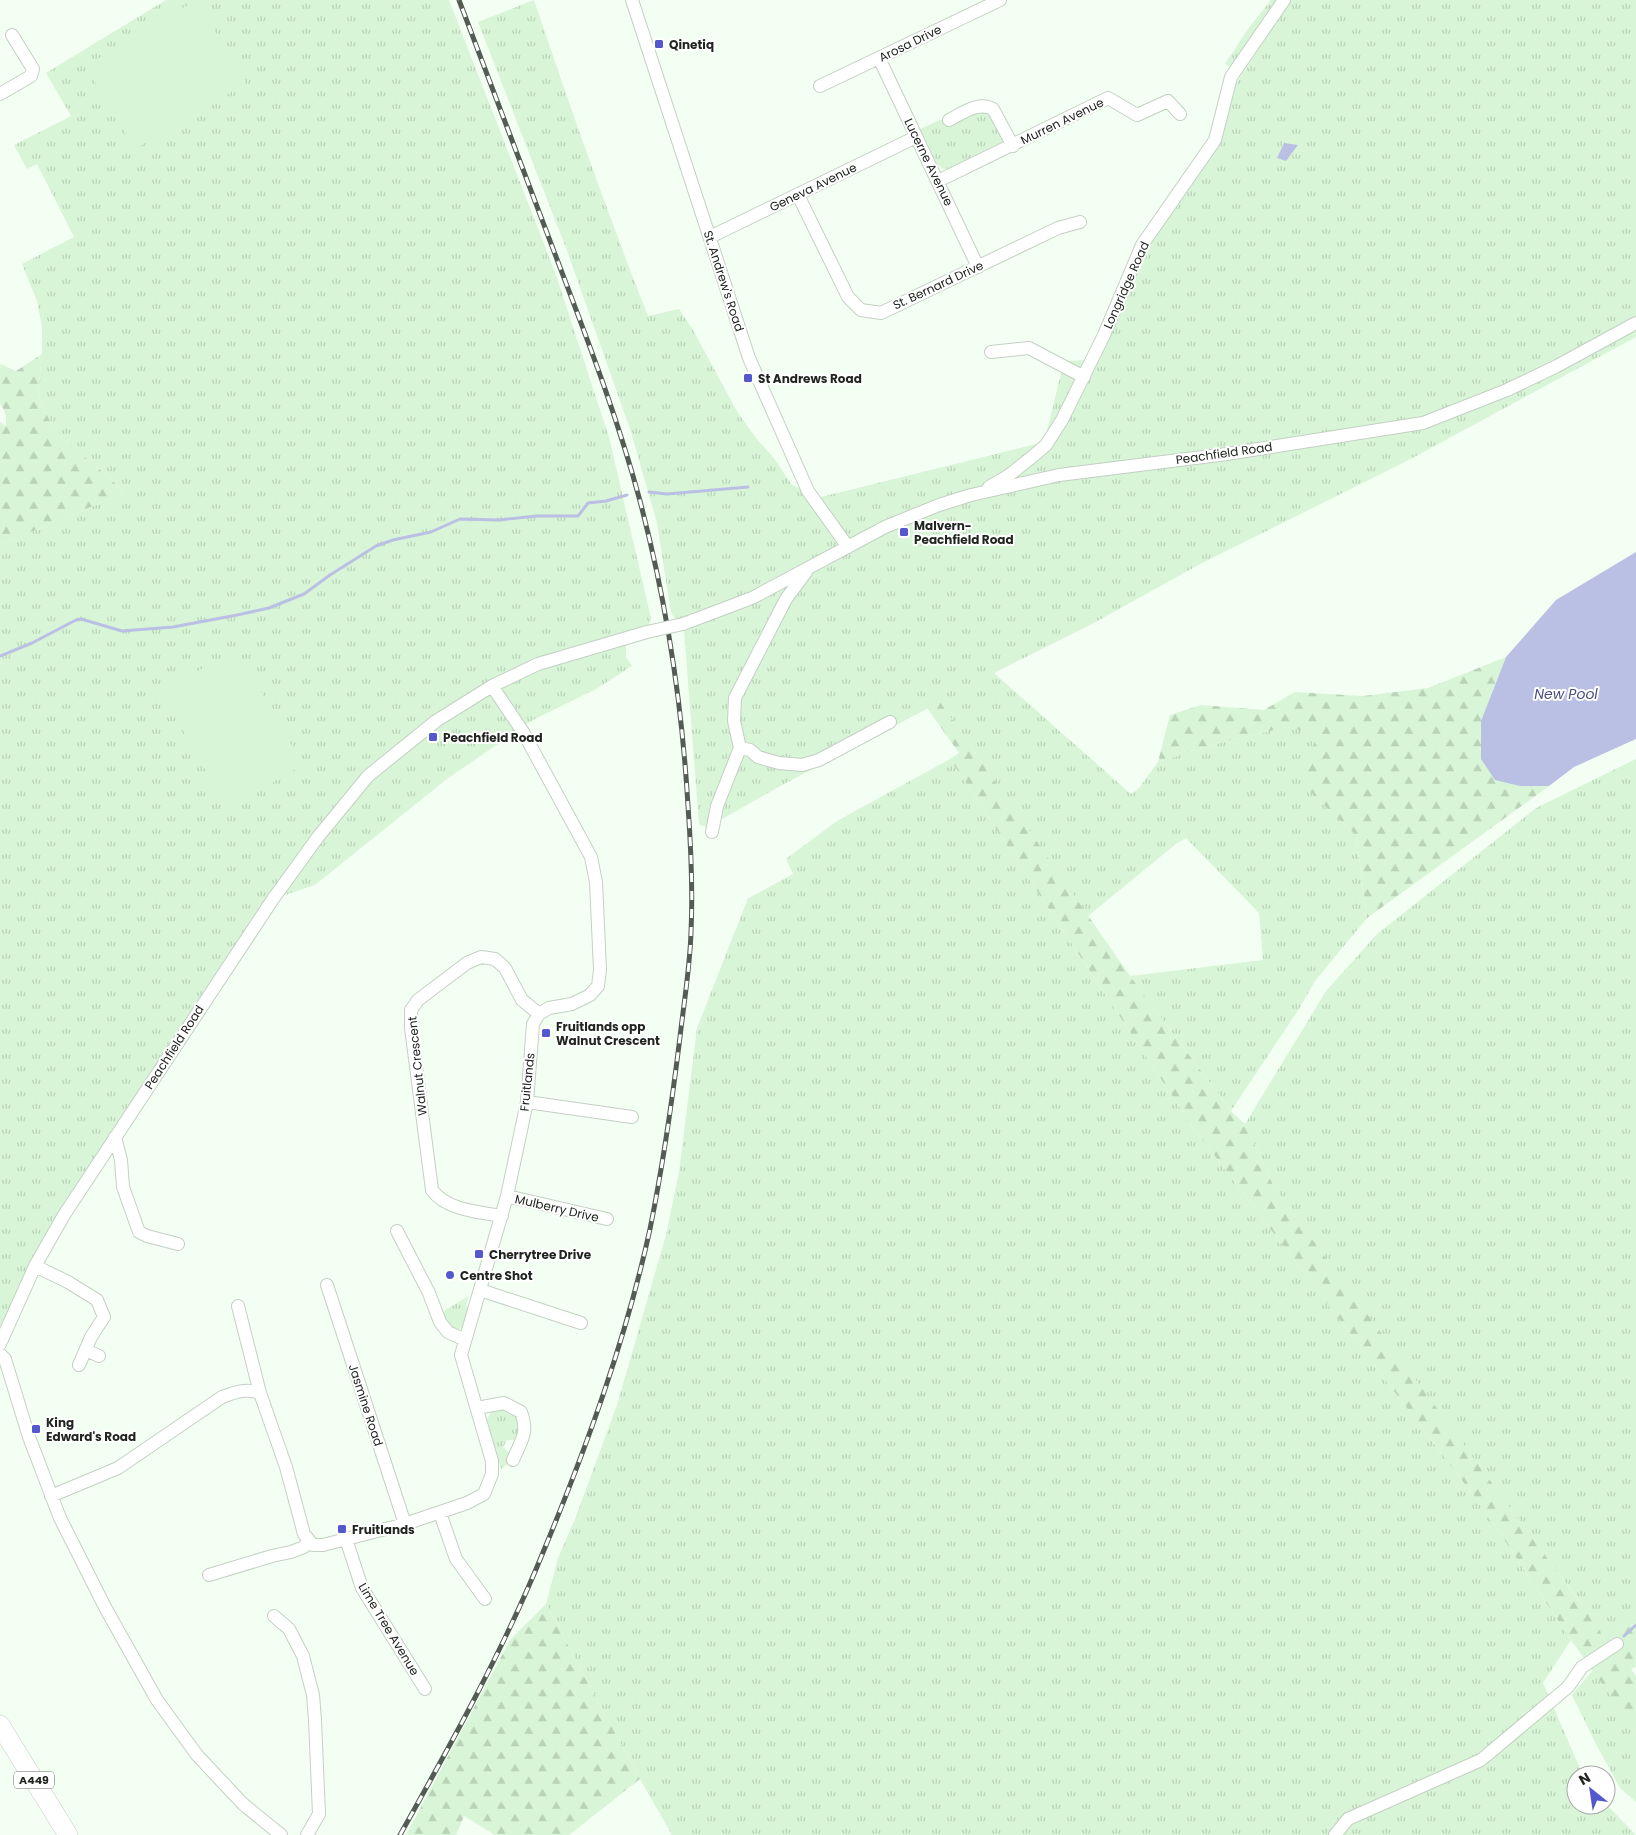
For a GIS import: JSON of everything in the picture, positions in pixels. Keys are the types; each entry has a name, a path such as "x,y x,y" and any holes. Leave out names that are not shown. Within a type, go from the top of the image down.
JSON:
{"highway":[{"name":"A449","path":"0,1725 68,1835"}],"street":[{"name":"St. Andrew's Road","path":"632,0 749,358 808,491 848,547"},
{"name":"Arosa Drive","path":"820,86 1000,0"},
{"name":"Longridge Road","path":"970,495 1008,476 1032,457 1046,445 1062,420 1084,377 1142,245 1216,140 1231,76 1284,0"},
{"path":"0,94 31,76 33,69 12,35"},
{"name":"Lucerne Avenue","path":"879,58 978,267"},
{"name":"Murren Avenue","path":"938,181 1108,98 1137,115 1168,101 1180,114"},
{"path":"949,120 979,106 987,105 993,109 1013,146"},
{"name":"Geneva Avenue","path":"710,237 916,137"},
{"name":"St. Bernard Drive","path":"798,195 848,297 861,310 880,313 1058,228 1080,222"},
{"name":"Peachfield Road","path":"0,1344 35,1266 64,1215 273,899 313,843 368,776 436,721 492,686 538,664 647,632 683,624 752,598 884,527 970,495 1059,475 1227,454 1423,423 1507,390 1557,366 1636,323"},
{"path":"991,352 1029,348 1084,377"},
{"name":"Peachfield Road","path":"740,748 734,721 736,698 786,599 807,570"},
{"path":"492,686 523,732 591,857 596,882 600,970 598,986 590,995 572,1004 549,1008 540,1014"},
{"path":"712,832 717,806 740,748 750,750 758,757 779,763 802,765 819,760 890,722"},
{"name":"Walnut Crescent","path":"502,1216 467,1209 443,1201 432,1190 412,1037 411,1010 424,995 468,963 481,957 494,959 505,968 522,1000 540,1014"},
{"name":"Fruitlands","path":"308,1540 314,1545 324,1545 440,1513 467,1503 484,1494 492,1474 492,1461 461,1355 507,1196 527,1102 533,1024 540,1014"},
{"path":"527,1102 632,1117"},
{"path":"115,1137 121,1160 123,1187 139,1232 178,1244"},
{"name":"Mulberry Drive","path":"507,1196 607,1219"},
{"path":"398,1231 429,1293 440,1322 448,1332 465,1340"},
{"path":"35,1266 68,1282 97,1300 109,1318 91,1337 79,1365"},
{"name":"Jasmine Road","path":"327,1285 404,1524"},
{"path":"480,1290 581,1323"},
{"path":"209,1575 291,1552 304,1547 308,1540 304,1534 286,1467 260,1393 238,1306"},
{"path":"86,1350 99,1356"},
{"path":"0,1354 5,1359 29,1437 60,1518 106,1608 157,1700 197,1755 243,1804 281,1835"},
{"path":"52,1496 118,1468 222,1397 238,1391 251,1389 260,1393"},
{"path":"477,1408 504,1403 521,1412 526,1426 523,1437 513,1451"},
{"path":"440,1513 456,1559 485,1599"},
{"name":"Lime Tree Avenue","path":"346,1539 362,1588 425,1688"},
{"path":"274,1616 289,1629 303,1656 313,1695 319,1814 307,1835"},
{"path":"1335,1835 1348,1819 1480,1760 1568,1687 1582,1667 1616,1644"}],"green space":[{"path":"166,0 449,0 555,272 609,437 651,618 646,637 637,639 626,646 626,657 632,666 596,689 533,720 447,779 315,885 273,899 64,1215 0,1344 0,545 124,493 110,478 55,432 38,396 42,354 42,327 37,301 22,264 74,237 37,164 27,169 14,145 71,116 46,73"},
{"path":"196,0 246,83 135,149 86,66"},
{"path":"534,0 589,159 648,316 679,309 693,330 738,413 756,438 773,457 792,485 821,497 1057,439 1087,385 1148,246 1227,114 1237,82 1291,0 1636,0 1636,337 1405,462 1202,563 1092,624 994,673 1131,794 1139,788 1158,762 1215,744 1287,727 1322,735 1313,795 1356,835 1367,918 1315,981 1299,1009 1231,1111 1130,976 1263,960 1259,913 1186,838 1176,844 1088,916 940,702 784,784 708,827 699,825 684,630 671,613 657,523 631,432 566,248 478,22"},
{"path":"1271,0 1278,0 1230,67 1225,64 1248,29"},
{"path":"987,109 1005,138 1003,143 950,169 943,169 937,164 920,129 946,117"},
{"path":"42,354 38,396 55,432 110,478 124,493 0,545 0,422 6,426 6,415 0,403 0,365 16,371"},
{"path":"1086,360 1067,402 1046,435 1064,361"},
{"path":"237,649 303,765 227,808 161,692"},
{"path":"1506,657 1481,721 1520,786 1549,786 1367,918 1356,835 1313,795 1300,764 1321,735 1287,727 1215,744 1158,762 1170,715 1201,705 1264,710 1295,692 1363,696 1428,688"},
{"path":"940,702 1130,976 1231,1111 1245,1124 1275,1189 1590,1616 1607,1643 1624,1626 1636,1624 1636,1667 1631,1669 1636,1676 1636,1732 1571,1640 1483,1508 1192,1126 950,759 959,753 927,708"},
{"path":"950,759 1192,1126 1483,1508 1571,1640 1543,1683 1579,1765 1566,1765 1566,1815 1616,1814 1636,1835 672,1835 546,1604 558,1558 575,1519 617,1405 666,1235 679,1172 697,1028 747,899 793,874 786,859 837,821"},
{"path":"1636,759 1636,1624 1624,1626 1607,1643 1580,1602 1275,1189 1245,1124 1326,991 1377,934 1536,808"},
{"path":"469,1296 466,1305 469,1314 465,1324 459,1329 451,1330 442,1315 445,1310"},
{"path":"505,1408 522,1420 517,1439 507,1440 503,1447 509,1453 509,1463 501,1469 487,1419 494,1410"},
{"path":"546,1604 640,1779 569,1835 495,1835 464,1816 456,1835 406,1835 510,1640"},
{"path":"1593,1670 1636,1732 1636,1802 1620,1788 1616,1781 1616,1765 1607,1765 1572,1695"}],"water":[{"path":"1284,143 1298,145 1286,161 1277,158"},
{"name":"New Pool","path":"1636,552 1636,739 1574,767 1549,786 1520,786 1495,780 1481,759 1481,721 1506,657 1556,600"}],"waterway":[{"path":"649,492 667,494 748,487"},
{"path":"0,656 81,619 122,631 173,627 269,608 304,594 376,546 393,540 431,532 460,519 499,520 537,516 578,516 588,503 606,501 627,495"},
{"path":"1624,1636 1636,1625"}],"railway":[{"path":"400,1835 476,1695 512,1623 560,1511 604,1392 640,1270 659,1181 687,985 692,916 689,822 682,729 672,652 658,576 640,501 622,440 591,351 459,0"}],"place":[{"name":"Qinetiq","path":"659,44"},
{"name":"St Andrews Road","path":"748,378"},
{"name":"Malvern- Peachfield Road","path":"904,532"},
{"name":"Peachfield Road","path":"433,737"},
{"name":"Fruitlands opp Walnut Crescent","path":"546,1033"},
{"name":"Cherrytree Drive","path":"479,1254"},
{"name":"Centre Shot","path":"450,1275"},
{"name":"King Edward's Road","path":"36,1429"},
{"name":"Fruitlands","path":"342,1529"}]}
